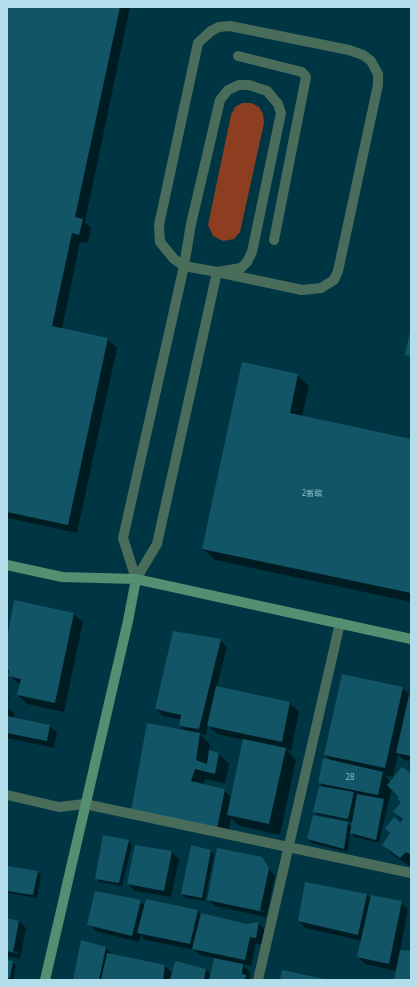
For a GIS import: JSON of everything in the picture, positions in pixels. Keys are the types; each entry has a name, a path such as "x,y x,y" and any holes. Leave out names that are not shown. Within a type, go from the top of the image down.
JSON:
{"street":[{"path":"230,26 349,50 363,55 371,61 378,74 378,85 338,271 334,280 321,288 302,290 184,266 174,259 160,242 159,225 198,44 211,31 219,27 230,26"},
{"path":"238,56 302,72 306,77 274,240"},
{"path":"136,579 123,538 184,266 190,224 220,100 228,90 239,85 258,87 267,91 274,98 281,112 252,252 247,262 240,268 217,272"},
{"path":"45,980 128,621 136,579 157,544 217,272"},
{"path":"7,565 62,578 136,579 411,639"},
{"path":"258,980 287,847 340,623"},
{"path":"7,795 59,807 85,804 411,873"}],"shaded area":[{"path":"242,103 251,103 259,107 263,114 264,123 240,232 234,239 223,241 213,236 208,225 231,115 235,107"}],"building":[{"path":"7,7 120,7 75,217 83,219 79,235 72,233 52,326 108,338 68,525 7,512"},
{"path":"411,332 411,356 405,355"},
{"path":"242,362 298,374 290,413 411,439 411,593 202,549"},
{"path":"14,600 74,613 55,703 17,695 21,679 8,676 7,639"},
{"path":"173,631 221,639 199,729 179,726 181,715 155,709"},
{"path":"342,674 403,687 385,768 324,755"},
{"path":"216,686 290,702 282,742 207,726"},
{"path":"409,695 411,695 411,756 396,753"},
{"path":"7,716 50,725 47,741 7,733"},
{"path":"147,723 200,733 196,760 207,764 209,750 219,753 215,774 195,769 191,781 225,789 217,829 131,811"},
{"path":"243,739 286,748 269,824 227,815"},
{"path":"323,758 383,772 378,795 318,783"},
{"path":"402,767 411,773 411,855 406,852 400,858 382,845 390,833 385,828 394,817 401,823 403,819 393,812 401,802 397,799 399,797 387,785"},
{"path":"319,786 354,792 348,819 313,812"},
{"path":"357,794 384,799 376,840 350,833"},
{"path":"313,815 348,822 344,849 307,839"},
{"path":"103,835 129,840 119,883 95,879"},
{"path":"135,845 172,851 164,891 127,884"},
{"path":"191,845 211,850 202,898 181,894"},
{"path":"217,848 262,857 269,868 260,911 207,900"},
{"path":"7,866 38,871 33,895 7,891"},
{"path":"305,882 367,894 358,935 298,921"},
{"path":"95,891 141,900 132,936 87,925"},
{"path":"371,895 402,901 389,964 357,957"},
{"path":"146,899 198,910 190,944 137,933"},
{"path":"201,913 247,924 259,922 256,938 250,937 245,960 192,949"},
{"path":"7,918 19,921 13,952 7,951"},
{"path":"81,940 106,947 99,980 73,980"},
{"path":"400,950 411,951 411,980 394,980"},
{"path":"107,953 165,965 163,980 101,980"},
{"path":"214,958 243,964 242,974 246,975 245,980 209,980"},
{"path":"7,960 13,961 10,978 7,978"},
{"path":"175,961 206,969 204,980 170,980"},
{"path":"282,970 324,979 324,980 280,980"}]}
